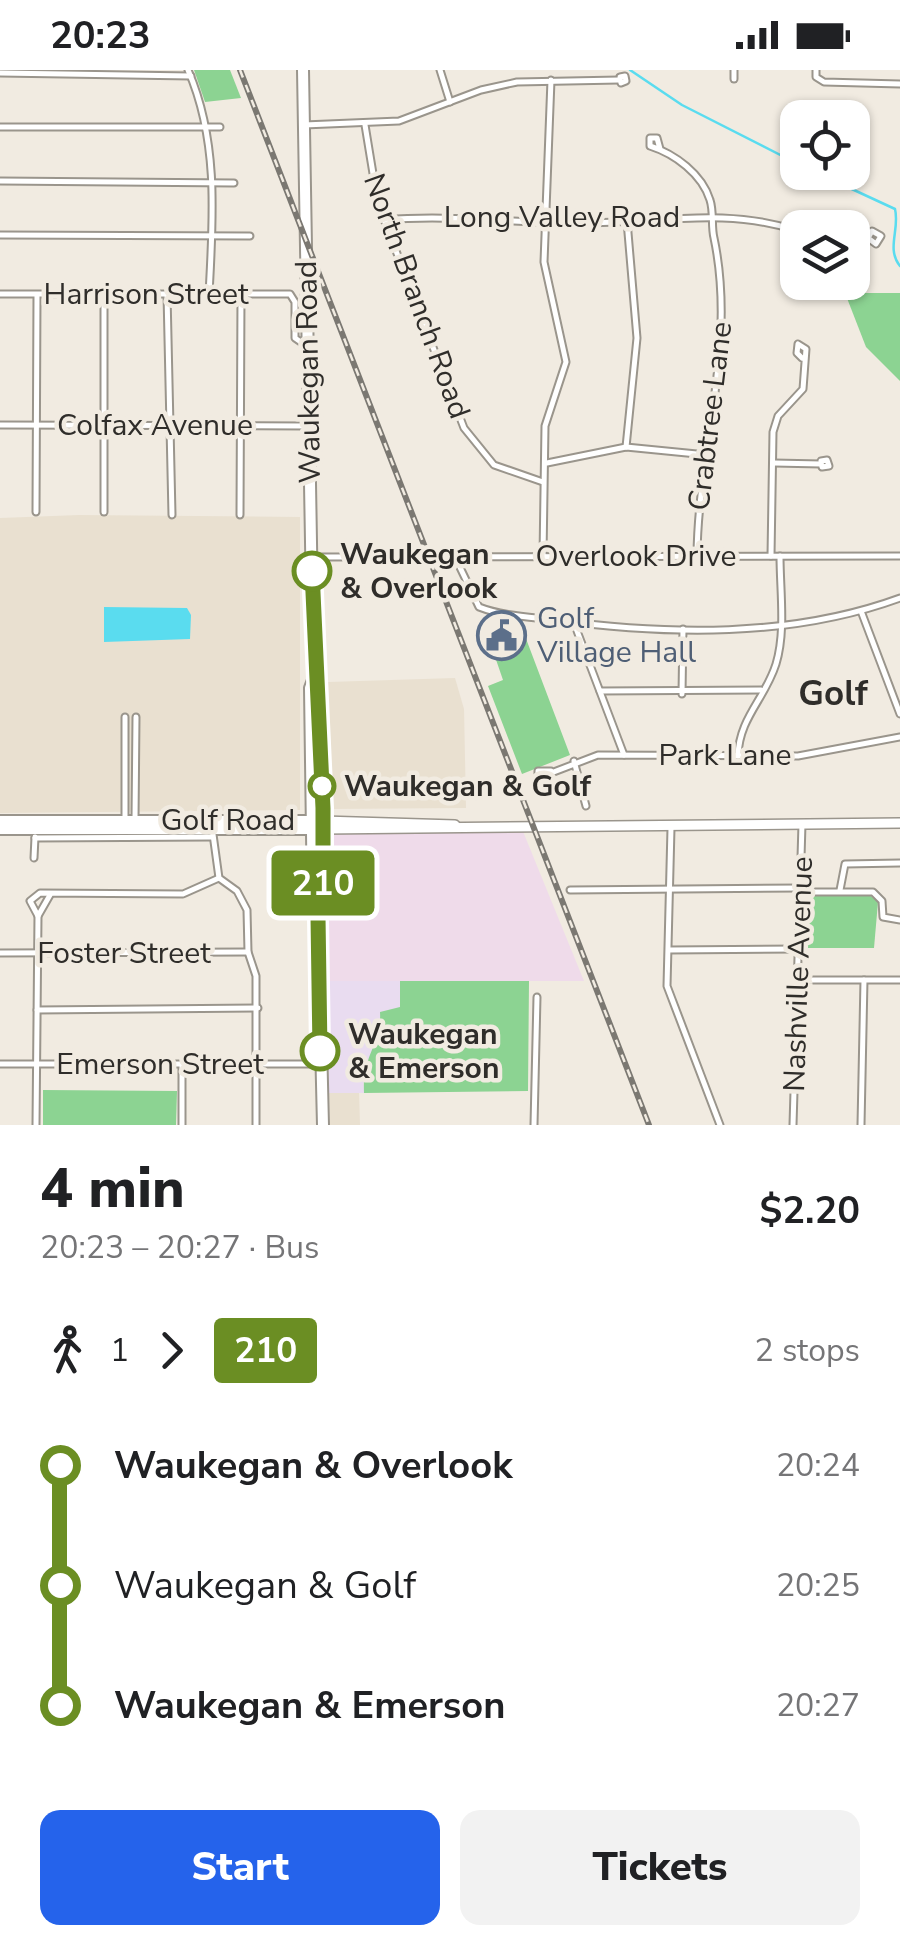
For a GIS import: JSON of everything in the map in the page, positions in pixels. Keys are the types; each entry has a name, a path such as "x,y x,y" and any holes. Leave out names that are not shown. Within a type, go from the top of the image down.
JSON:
{"main road":[{"name":"Waukegan Road","path":"304,70 315,675 310,688 317,825 313,906 318,917 323,1125"},
{"name":"Golf Road","path":"0,820 212,828 900,823"},
{"name":"Golf Road","path":"0,829 34,833 130,824"}],"street":[{"path":"440,70 450,102"},
{"path":"734,70 734,79"},
{"path":"816,70 817,79 900,84"},
{"path":"0,73 189,73 206,128 212,184 209,294"},
{"path":"543,556 546,426 566,362 544,274 549,222 551,80"},
{"path":"304,125 364,125 414,117 507,83 619,80"},
{"name":"North Branch Road","path":"364,125 373,185 384,220 446,390 470,439 494,465 543,482"},
{"path":"0,126 220,126"},
{"name":"Crabtree Lane","path":"660,149 696,176 709,197 723,314 718,402 707,455 697,556"},
{"path":"0,181 234,183"},
{"name":"Long Valley Road","path":"384,220 450,215 549,222 710,217 760,218 780,224"},
{"path":"626,447 637,338 627,221"},
{"path":"0,236 250,236"},
{"name":"Harrison Street","path":"0,294 292,296 295,338 308,346"},
{"path":"36,512 37,294"},
{"path":"104,294 104,512"},
{"path":"167,294 172,515"},
{"path":"240,294 240,514"},
{"path":"771,556 776,421 804,389 802,358"},
{"name":"Colfax Avenue","path":"0,426 309,426"},
{"path":"546,464 626,447 707,455"},
{"path":"772,463 820,464"},
{"name":"Overlook Drive","path":"311,556 900,556"},
{"path":"738,756 740,729 777,662 780,556"},
{"path":"455,557 479,607 574,623 683,629 781,626 861,611 900,598"},
{"path":"861,611 900,714"},
{"path":"574,623 624,754"},
{"path":"682,694 683,629"},
{"path":"600,691 682,694 762,690"},
{"path":"125,716 130,824"},
{"path":"130,824 136,717"},
{"name":"Park Lane","path":"551,771 574,761 624,754 738,756 835,752 900,737"},
{"path":"574,761 586,806"},
{"path":"671,824 669,992 720,1125"},
{"name":"Nashville Avenue","path":"793,1125 802,824"},
{"path":"34,858 34,833 212,828 219,878 237,891 247,910 248,952 256,976 258,1008 256,1125"},
{"path":"840,891 845,864 900,863"},
{"path":"36,1125 38,916 32,896 184,894 219,878"},
{"path":"570,890 670,888 877,894 883,917 900,920"},
{"path":"38,916 50,895"},
{"path":"668,950 799,949"},
{"name":"Foster Street","path":"0,953 248,952"},
{"path":"798,980 900,980"},
{"path":"861,1125 864,980"},
{"path":"534,1125 536,997"},
{"path":"37,1010 258,1008"},
{"name":"Emerson Street","path":"0,1064 321,1064"},
{"path":"182,1064 182,1125"}],"shaded area":[{"path":"300,517 300,810 0,813 0,518"},
{"path":"455,678 464,709 466,808 330,809 328,682"},
{"path":"522,829 584,981 327,981 325,832"},
{"path":"327,981 400,981 400,1008 363,1068 364,1093 329,1093"},
{"path":"329,1093 359,1093 360,1125 330,1125"}],"green space":[{"path":"194,70 230,70 241,98 205,102"},
{"path":"870,293 900,293 900,381 866,347 848,300 870,300"},
{"path":"525,636 570,755 522,774 488,686 503,680 492,648"},
{"path":"868,894 878,902 874,948 803,948 806,895"},
{"path":"400,981 529,981 528,1091 364,1093 380,1012 400,1007"},
{"path":"43,1090 177,1091 176,1125 43,1125"}],"water":[{"path":"104,607 187,608 191,615 190,639 104,642"}],"waterway":[{"path":"630,70 682,105 780,155"},
{"path":"854,190 895,209 894,253 900,266"}],"railway":[{"path":"240,70 649,1125"}],"bus line":[{"name":"210","path":"312,571 323,808 323,895 318,917 320,1051"}],"place":[{"name":"Waukegan & Overlook","path":"312,571"},
{"name":"Golf Village Hall","path":"502,635"},
{"name":"Waukegan & Golf","path":"322,786"},
{"name":"Waukegan & Emerson","path":"320,1051"}],"district":[{"name":"Golf","path":"833,693"}]}
